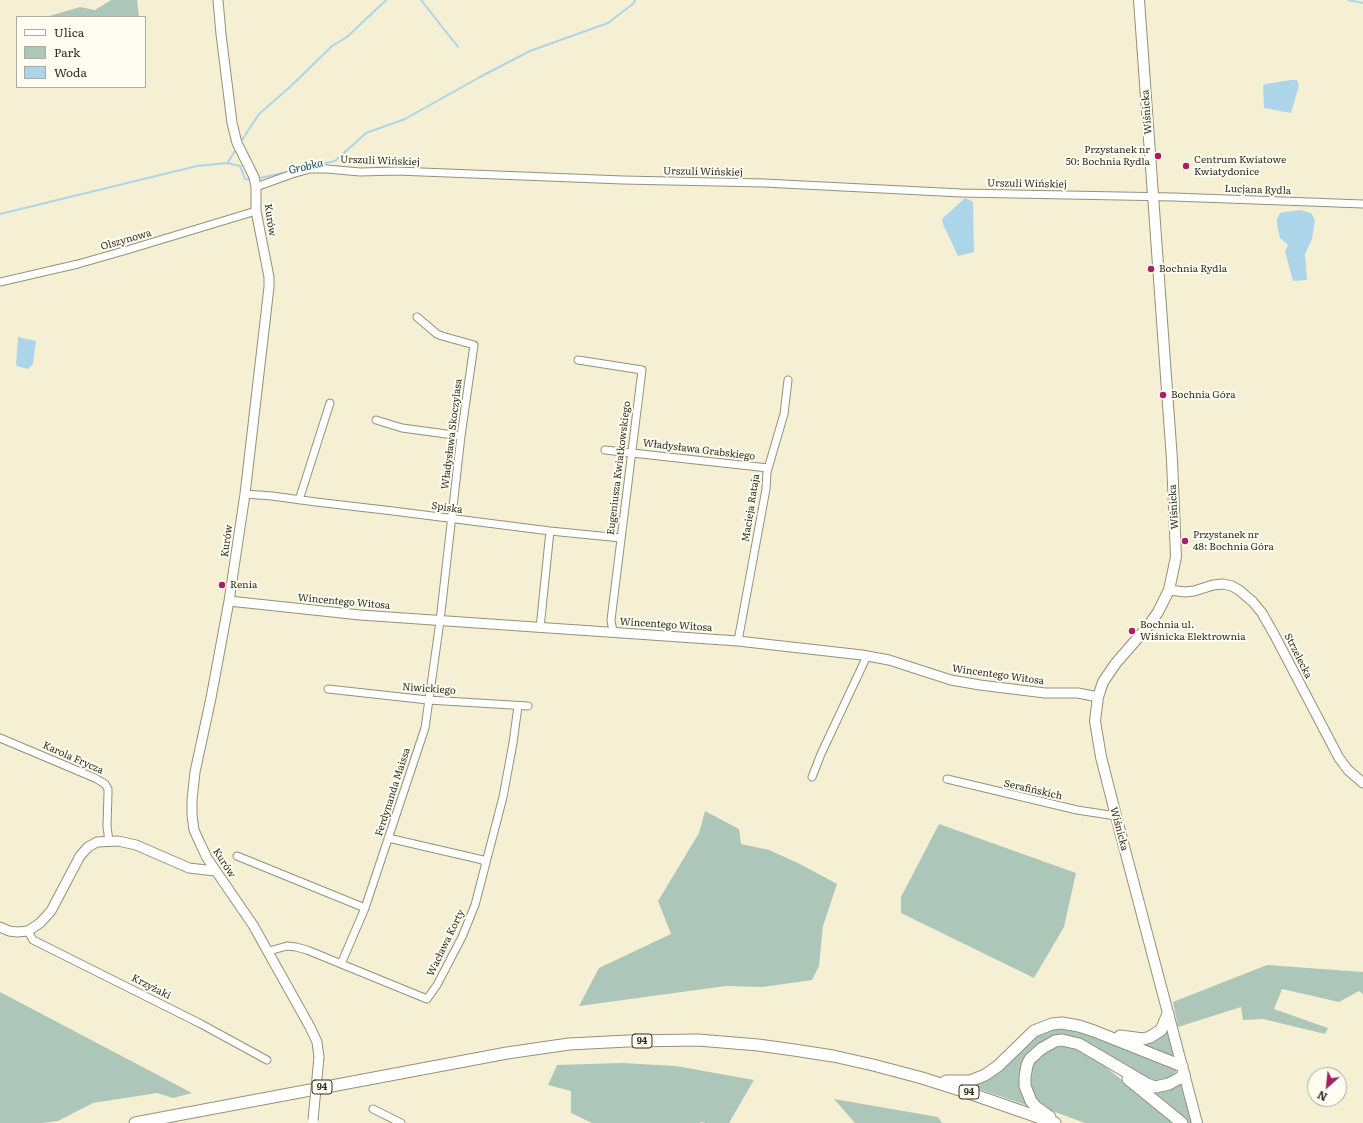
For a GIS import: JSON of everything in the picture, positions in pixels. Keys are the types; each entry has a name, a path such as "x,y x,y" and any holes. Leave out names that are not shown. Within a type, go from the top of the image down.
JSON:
{"main road":[{"name":"Wiśnicka","path":"1139,0 1172,452 1176,557 1169,590 1158,612 1149,625 1116,663 1103,682 1098,697 1095,721 1116,816 1197,1123"},
{"path":"1094,1031 1143,1039 1156,1034 1161,1030 1168,1014"},
{"path":"922,1078 962,1082 977,1078 998,1066 1034,1031 1052,1024 1071,1024 1094,1031 1183,1070 1180,1078 1169,1084 1155,1086 1147,1084 1079,1044 1062,1040 1048,1045 1030,1059 1027,1066 1025,1086 1027,1093 1036,1107 1048,1116 1062,1123"},
{"name":"94","path":"135,1123 507,1053 569,1044 698,1040 758,1045 833,1056 922,1078 1015,1108 1055,1123"},
{"path":"1103,1059 1182,1123"},
{"path":"1015,1108 1039,1123"}],"street":[{"name":"Kurów","path":"218,0 232,124 237,143 255,183 256,211 268,270 269,287 245,494 230,601 195,772 192,815 194,830 207,858 269,951 317,1042 319,1057 313,1121"},
{"name":"Urszuli Wińskiej","path":"255,183 310,169 327,169 360,172 397,171 623,180 770,183 961,193 1153,197"},
{"name":"Lucjana Rydla","path":"1153,197 1363,204"},
{"name":"Olszynowa","path":"0,282 120,252 256,211"},
{"name":"Władysława Skoczylasa","path":"417,317 437,334 474,345 461,436 440,621"},
{"name":"Eugeniusza Kwiatkowskiego","path":"578,360 642,370 611,620 613,632"},
{"name":"Macieja Rataja","path":"738,641 766,489 768,468 784,414 788,380"},
{"path":"299,500 330,403"},
{"path":"376,420 402,428 461,436"},
{"name":"Władysława Grabskiego","path":"605,450 768,468"},
{"name":"Spiska","path":"245,494 272,496 550,531 621,538"},
{"path":"540,628 550,531"},
{"name":"Strzelecka","path":"1169,590 1185,592 1223,584 1232,586 1239,590 1253,602 1262,613 1275,636 1339,758 1348,770 1363,783"},
{"name":"Wincentego Witosa","path":"230,601 360,615 738,641 890,660 951,680 1016,690 1045,693 1078,693 1098,697"},
{"name":"Ferdynanda Maissa","path":"341,964 365,908 425,728 440,621"},
{"path":"812,777 821,754 867,656"},
{"name":"Niwickiego","path":"328,689 428,700 528,706"},
{"name":"Wacława Korty","path":"269,951 287,946 296,947 427,999 437,985 462,937 476,905 485,864 503,798 518,706"},
{"name":"Karola Frycza","path":"0,738 95,778 105,784 108,789 107,826 109,842"},
{"name":"Serafińskich","path":"947,779 1077,810 1116,816"},
{"path":"388,838 483,860 485,864"},
{"path":"0,927 9,931 28,931 40,923 52,911 80,856 88,847 97,842 118,841 136,845 189,868 215,871"},
{"path":"236,856 365,908"},
{"path":"199,868 207,858"},
{"name":"Krzyżaki","path":"28,931 33,940 201,1024 267,1060"},
{"path":"373,1109 401,1123"}],"green space":[{"path":"111,0 137,0 139,16 49,16 80,7 95,10"},
{"path":"705,811 739,829 741,844 769,850 800,864 837,884 823,926 819,966 812,980 763,987 726,986 579,1006 599,968 671,934 658,901 699,833"},
{"path":"939,824 1076,873 1064,927 1034,978 901,913 901,897"},
{"path":"1267,965 1363,972 1363,994 1359,991 1339,1002 1282,989 1274,1009 1328,1028 1325,1034 1263,1019 1243,1020 1241,1007 1178,1027 1173,1002"},
{"path":"0,992 192,1093 173,1098 157,1093 93,1103 58,1121 42,1123 0,1123"},
{"path":"1167,1026 1175,1055 1171,1057 1135,1042"},
{"path":"1052,1028 1076,1029 1178,1068 1170,1077 1162,1081 1153,1081 1076,1038 1062,1035 1051,1037 1037,1045 1031,1051 1029,1106 967,1085 1033,1036"},
{"path":"1062,1043 1091,1055 1175,1123 1085,1123 1044,1108 1031,1091 1029,1079 1030,1070 1037,1055"},
{"path":"622,1063 676,1066 754,1080 729,1123 592,1123 571,1113 571,1091 548,1085 557,1065"},
{"path":"1123,1072 1145,1087 1182,1083 1193,1123 1188,1123"},
{"path":"834,1099 938,1117 942,1123 855,1123"}],"water":[{"path":"1297,80 1299,85 1291,113 1264,108 1263,86 1265,84"},
{"path":"965,198 973,202 974,252 958,256 942,219"},
{"path":"1300,210 1311,213 1315,220 1312,239 1305,254 1307,280 1293,281 1285,251 1288,245 1280,238 1277,219 1280,213"},
{"path":"18,337 36,341 33,364 28,369 16,366"}],"waterway":[{"path":"242,140 259,114 290,87 332,46 347,37 386,0"},
{"path":"421,0 458,47"},
{"name":"Grobka","path":"313,166 335,161 366,133 405,119 530,51 608,23 634,3 635,0"},
{"name":"Grobka","path":"1348,0 1363,3"},
{"path":"228,162 235,151"},
{"name":"Grobka","path":"0,214 197,166 227,163 240,166 245,179 252,180"},
{"name":"Grobka","path":"256,179 291,171"}],"place":[{"name":"Przystanek nr 50: Bochnia Rydla","path":"1158,156"},
{"name":"Centrum Kwiatowe Kwiatydonice","path":"1186,166"},
{"name":"Bochnia Rydla","path":"1151,269"},
{"name":"Bochnia Góra","path":"1163,395"},
{"name":"Przystanek nr 48: Bochnia Góra","path":"1185,541"},
{"name":"Renia","path":"222,585"},
{"name":"Bochnia ul. Wiśnicka Elektrownia","path":"1132,631"}]}
